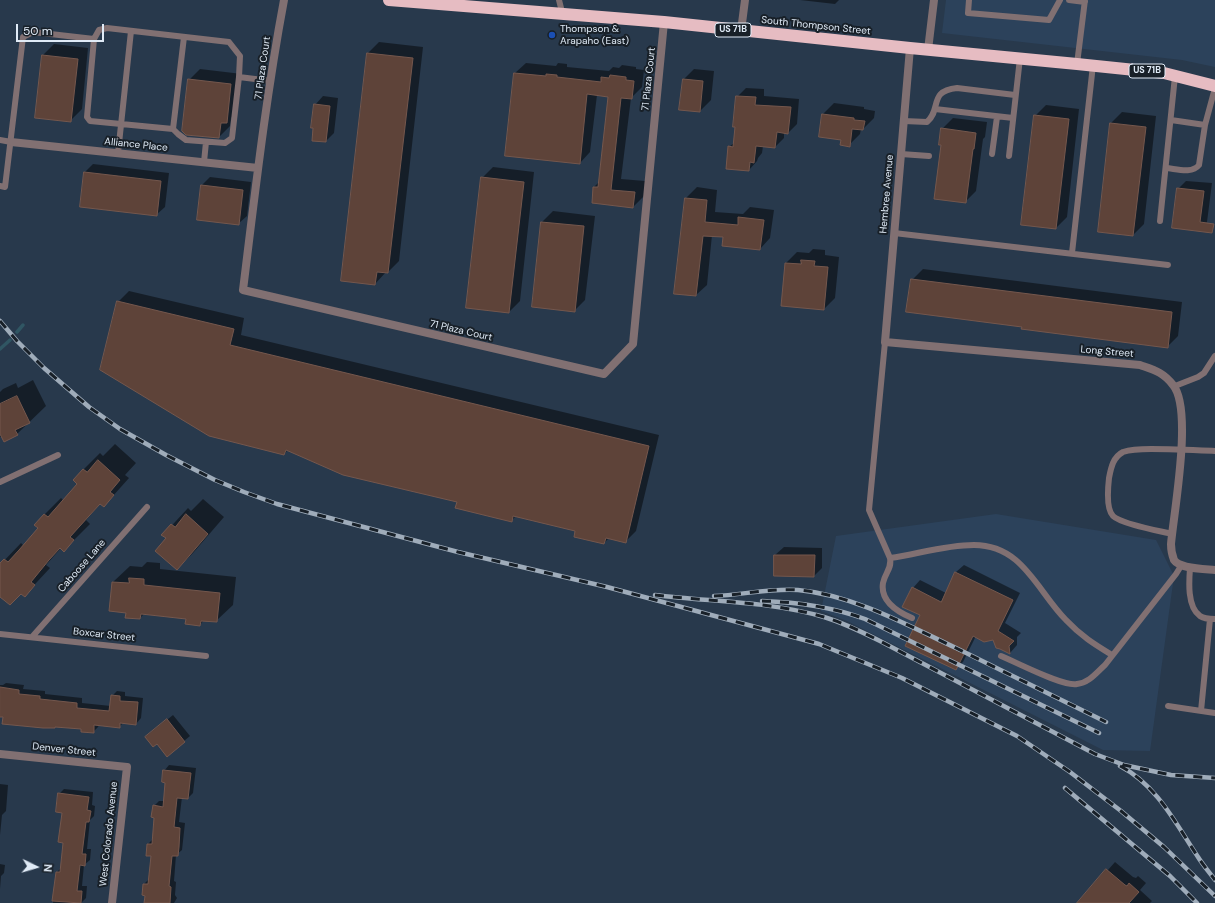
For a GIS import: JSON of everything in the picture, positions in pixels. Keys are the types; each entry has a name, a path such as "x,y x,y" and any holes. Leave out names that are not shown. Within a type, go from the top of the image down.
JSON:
{"highway":[{"name":"South Thompson Street","path":"389,0 664,22 928,50 1093,65 1164,73 1215,87"}],"street":[{"name":"71 Plaza Court","path":"284,0 258,168 243,290 604,374 633,344 664,22"},
{"path":"742,31 745,0"},
{"path":"928,50 934,0"},
{"name":"Hembree Avenue","path":"885,342 910,48"},
{"name":"Alliance Place","path":"11,142 258,168"},
{"name":"Long Street","path":"885,342 1140,365 1163,374 1174,386 1180,402 1182,449 1171,544 1172,555 1175,562 1181,566"},
{"path":"1181,566 1215,570"},
{"name":"Denver Street","path":"0,754 126,767"},
{"name":"West Colorado Avenue","path":"112,903 126,767"}],"lane":[{"path":"559,0 560,13"},
{"path":"969,0 968,12 1049,20 1060,0"},
{"path":"1069,0 1085,1 1077,64"},
{"path":"107,28 184,37 229,42 240,56 232,138 226,143 186,140 173,129 90,121 86,116 94,39 99,30 107,28"},
{"path":"118,153 131,31"},
{"path":"0,186 6,187 23,37 33,32 94,39"},
{"path":"173,129 184,37"},
{"path":"1009,156 1020,58"},
{"path":"1072,253 1093,65"},
{"path":"1160,221 1175,76"},
{"path":"239,77 271,81"},
{"path":"1166,168 1191,171 1196,169 1199,165 1205,125 1215,87"},
{"path":"904,121 928,122 931,119 936,100 944,91 951,89 957,88 1016,95"},
{"path":"934,109 1013,118"},
{"path":"992,154 997,117"},
{"path":"1171,120 1205,125"},
{"path":"0,140 11,142"},
{"path":"204,162 206,142"},
{"path":"901,154 929,156"},
{"path":"894,233 1168,265"},
{"path":"885,342 869,510 890,558 890,570 883,582 883,590 886,599 900,613 912,618"},
{"path":"1174,386 1204,373 1215,356"},
{"path":"1172,534 1131,524 1113,516 1109,509 1108,502 1109,480 1112,464 1117,456 1124,452 1134,450 1182,449 1215,451"},
{"path":"0,482 58,455"},
{"name":"Caboose Lane","path":"32,637 146,507"},
{"path":"890,558 946,548 974,545 992,547 1004,552 1018,561 1069,624 1084,638 1112,655"},
{"path":"1001,656 1065,684 1078,684 1092,678 1112,655 1181,566"},
{"path":"1190,568 1189,584 1192,605 1199,616 1212,619 1201,711"},
{"name":"Boxcar Street","path":"0,634 206,656"},
{"path":"1168,706 1215,713"}],"shaded area":[{"path":"946,0 1215,0 1215,67 1182,60 942,33"},
{"path":"996,514 1156,540 1174,576 1150,751 1103,750 847,621 821,611 836,536"}],"building":[{"path":"367,53 413,58 388,273 377,272 375,285 341,281"},
{"path":"42,55 78,59 71,122 35,118"},
{"path":"514,73 546,76 546,74 557,75 557,77 601,82 601,77 609,78 610,75 626,77 626,80 634,81 632,99 621,98 611,190 635,192 633,208 592,203 593,187 598,187 608,97 587,94 580,164 505,156"},
{"path":"188,79 231,84 227,123 221,123 219,138 186,135 182,131"},
{"path":"683,79 703,81 700,112 679,110"},
{"path":"736,96 756,97 755,105 791,107 788,134 777,132 775,148 756,146 754,163 750,162 749,171 726,169 728,146 733,147"},
{"path":"314,104 330,106 326,142 312,141 313,128 311,128"},
{"path":"822,114 865,121 863,130 852,129 850,147 840,145 841,140 819,137"},
{"path":"1034,115 1069,119 1056,229 1021,225"},
{"path":"1110,123 1146,127 1133,236 1098,232"},
{"path":"941,128 976,133 966,203 934,199 941,145 939,145"},
{"path":"84,172 161,181 157,216 80,207"},
{"path":"481,177 524,182 509,313 466,308"},
{"path":"201,185 243,190 239,225 197,220"},
{"path":"1177,188 1204,191 1200,222 1214,224 1212,233 1172,228"},
{"path":"685,198 707,200 705,222 738,225 738,217 764,220 760,250 722,246 723,237 703,236 696,296 674,294"},
{"path":"541,222 584,226 575,312 532,307"},
{"path":"801,260 815,261 814,266 828,267 824,310 781,306 785,263 801,264"},
{"path":"911,279 1172,312 1168,348 906,312"},
{"path":"117,301 234,329 230,345 649,446 626,543 606,538 604,544 574,537 575,531 513,516 512,522 455,508 457,502 343,475 286,450 284,455 209,436 100,370"},
{"path":"17,396 30,423 15,430 18,435 4,442 0,434 0,404"},
{"path":"98,460 120,480 110,492 114,495 104,507 100,504 70,537 74,540 64,552 60,548 49,560 31,582 35,585 25,597 21,594 10,605 0,597 0,563 4,559 8,562 38,528 34,525 44,514 48,517 77,484 73,480 83,469 87,472"},
{"path":"186,514 208,534 177,570 155,551 166,538 161,535 171,524 175,527"},
{"path":"774,555 815,555 814,577 774,576"},
{"path":"955,572 1013,600 998,631 1014,641 1009,646 1010,654 996,648 993,640 984,642 973,636 956,670 905,646 920,615 902,607 912,587 941,602"},
{"path":"129,578 144,579 144,585 220,593 217,622 201,621 200,626 185,624 186,619 141,614 140,619 125,618 126,613 109,611 112,582 129,583"},
{"path":"0,687 19,690 19,694 40,696 40,699 77,703 77,708 109,711 111,695 120,696 120,701 138,702 136,725 120,723 120,728 94,725 94,733 81,732 81,729 55,727 43,728 2,724 3,717 0,717"},
{"path":"167,719 185,742 167,757 157,744 153,747 145,737"},
{"path":"163,770 191,773 188,799 177,798 174,827 180,828 179,847 178,856 172,856 169,886 171,887 170,903 144,903 145,896 142,895 143,884 148,884 151,856 146,856 147,844 152,844 154,818 151,817 153,805 163,807 165,783 162,782"},
{"path":"58,793 89,797 87,810 91,811 89,822 86,822 82,854 86,854 85,866 80,865 77,891 82,891 81,903 52,901 56,872 60,872 63,843 58,842 62,813 56,812"},
{"path":"1106,869 1125,885 1127,886 1129,883 1139,892 1129,903 1077,903"}],"waterway":[{"path":"17,332 23,325"},
{"path":"0,349 10,340"}],"railway":[{"path":"0,321 17,341 44,368 89,407 120,429 215,480 244,492 277,504 458,552 607,587 819,644 902,678 1017,736 1070,772 1121,811 1164,847 1215,896"},
{"path":"714,596 766,591 798,590 819,593 859,604 956,648 1106,722"},
{"path":"655,595 761,605 803,612 831,619 880,641 1095,754 1124,765 1171,775 1215,778"},
{"path":"762,601 814,606 840,611 865,619 1099,733"},
{"path":"1120,766 1133,774 1155,794 1165,806 1200,860 1215,880"},
{"path":"1065,788 1170,876 1197,903"}],"place":[{"name":"Thompson & Arapaho (East)","path":"552,35"}]}
